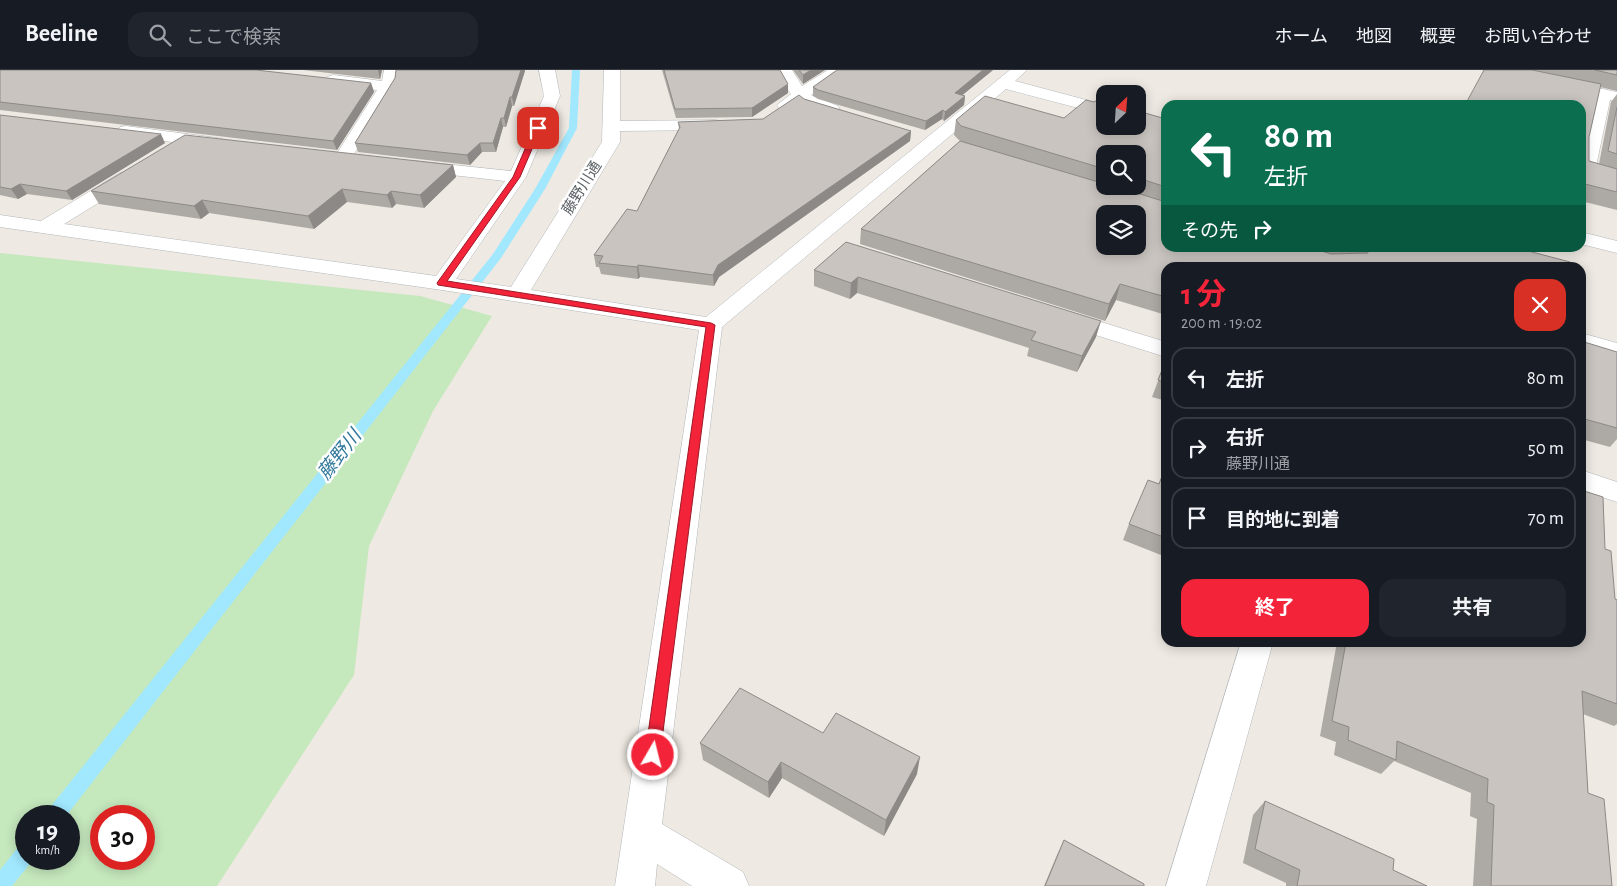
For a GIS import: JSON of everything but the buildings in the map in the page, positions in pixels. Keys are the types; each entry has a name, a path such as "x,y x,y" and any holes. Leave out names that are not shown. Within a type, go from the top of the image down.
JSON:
{"street":[{"path":"442,283 517,177 552,96 547,70"},
{"name":"藤野川通","path":"516,296 611,142 612,70"},
{"path":"784,70 800,96 812,104 849,115"},
{"path":"771,115 838,70"},
{"path":"1491,70 1563,77 1610,95 1590,172"},
{"path":"0,221 442,283 711,325 824,242 935,140 1011,76 1096,107"},
{"path":"321,78 390,78"},
{"path":"343,158 390,78"},
{"path":"611,126 727,125"},
{"path":"109,129 236,145"},
{"path":"162,155 188,139"},
{"path":"324,156 362,160"},
{"path":"401,164 517,177"},
{"path":"45,227 146,165"},
{"path":"1586,239 1617,247"},
{"path":"1043,311 1161,348"},
{"path":"635,886 711,325"},
{"path":"1586,342 1617,351"},
{"path":"1586,482 1617,492"},
{"path":"1186,886 1257,647"},
{"path":"642,833 729,886"}],"green space":[{"path":"0,253 420,296 492,316 433,411 369,546 354,675 217,886 0,886"}],"waterway":[{"name":"藤野川","path":"64,805 497,256 540,189 573,128 576,70"},
{"name":"藤野川","path":"0,886 15,867"}],"route":[{"path":"538,128 517,177 442,283 711,325 653,755"}]}
